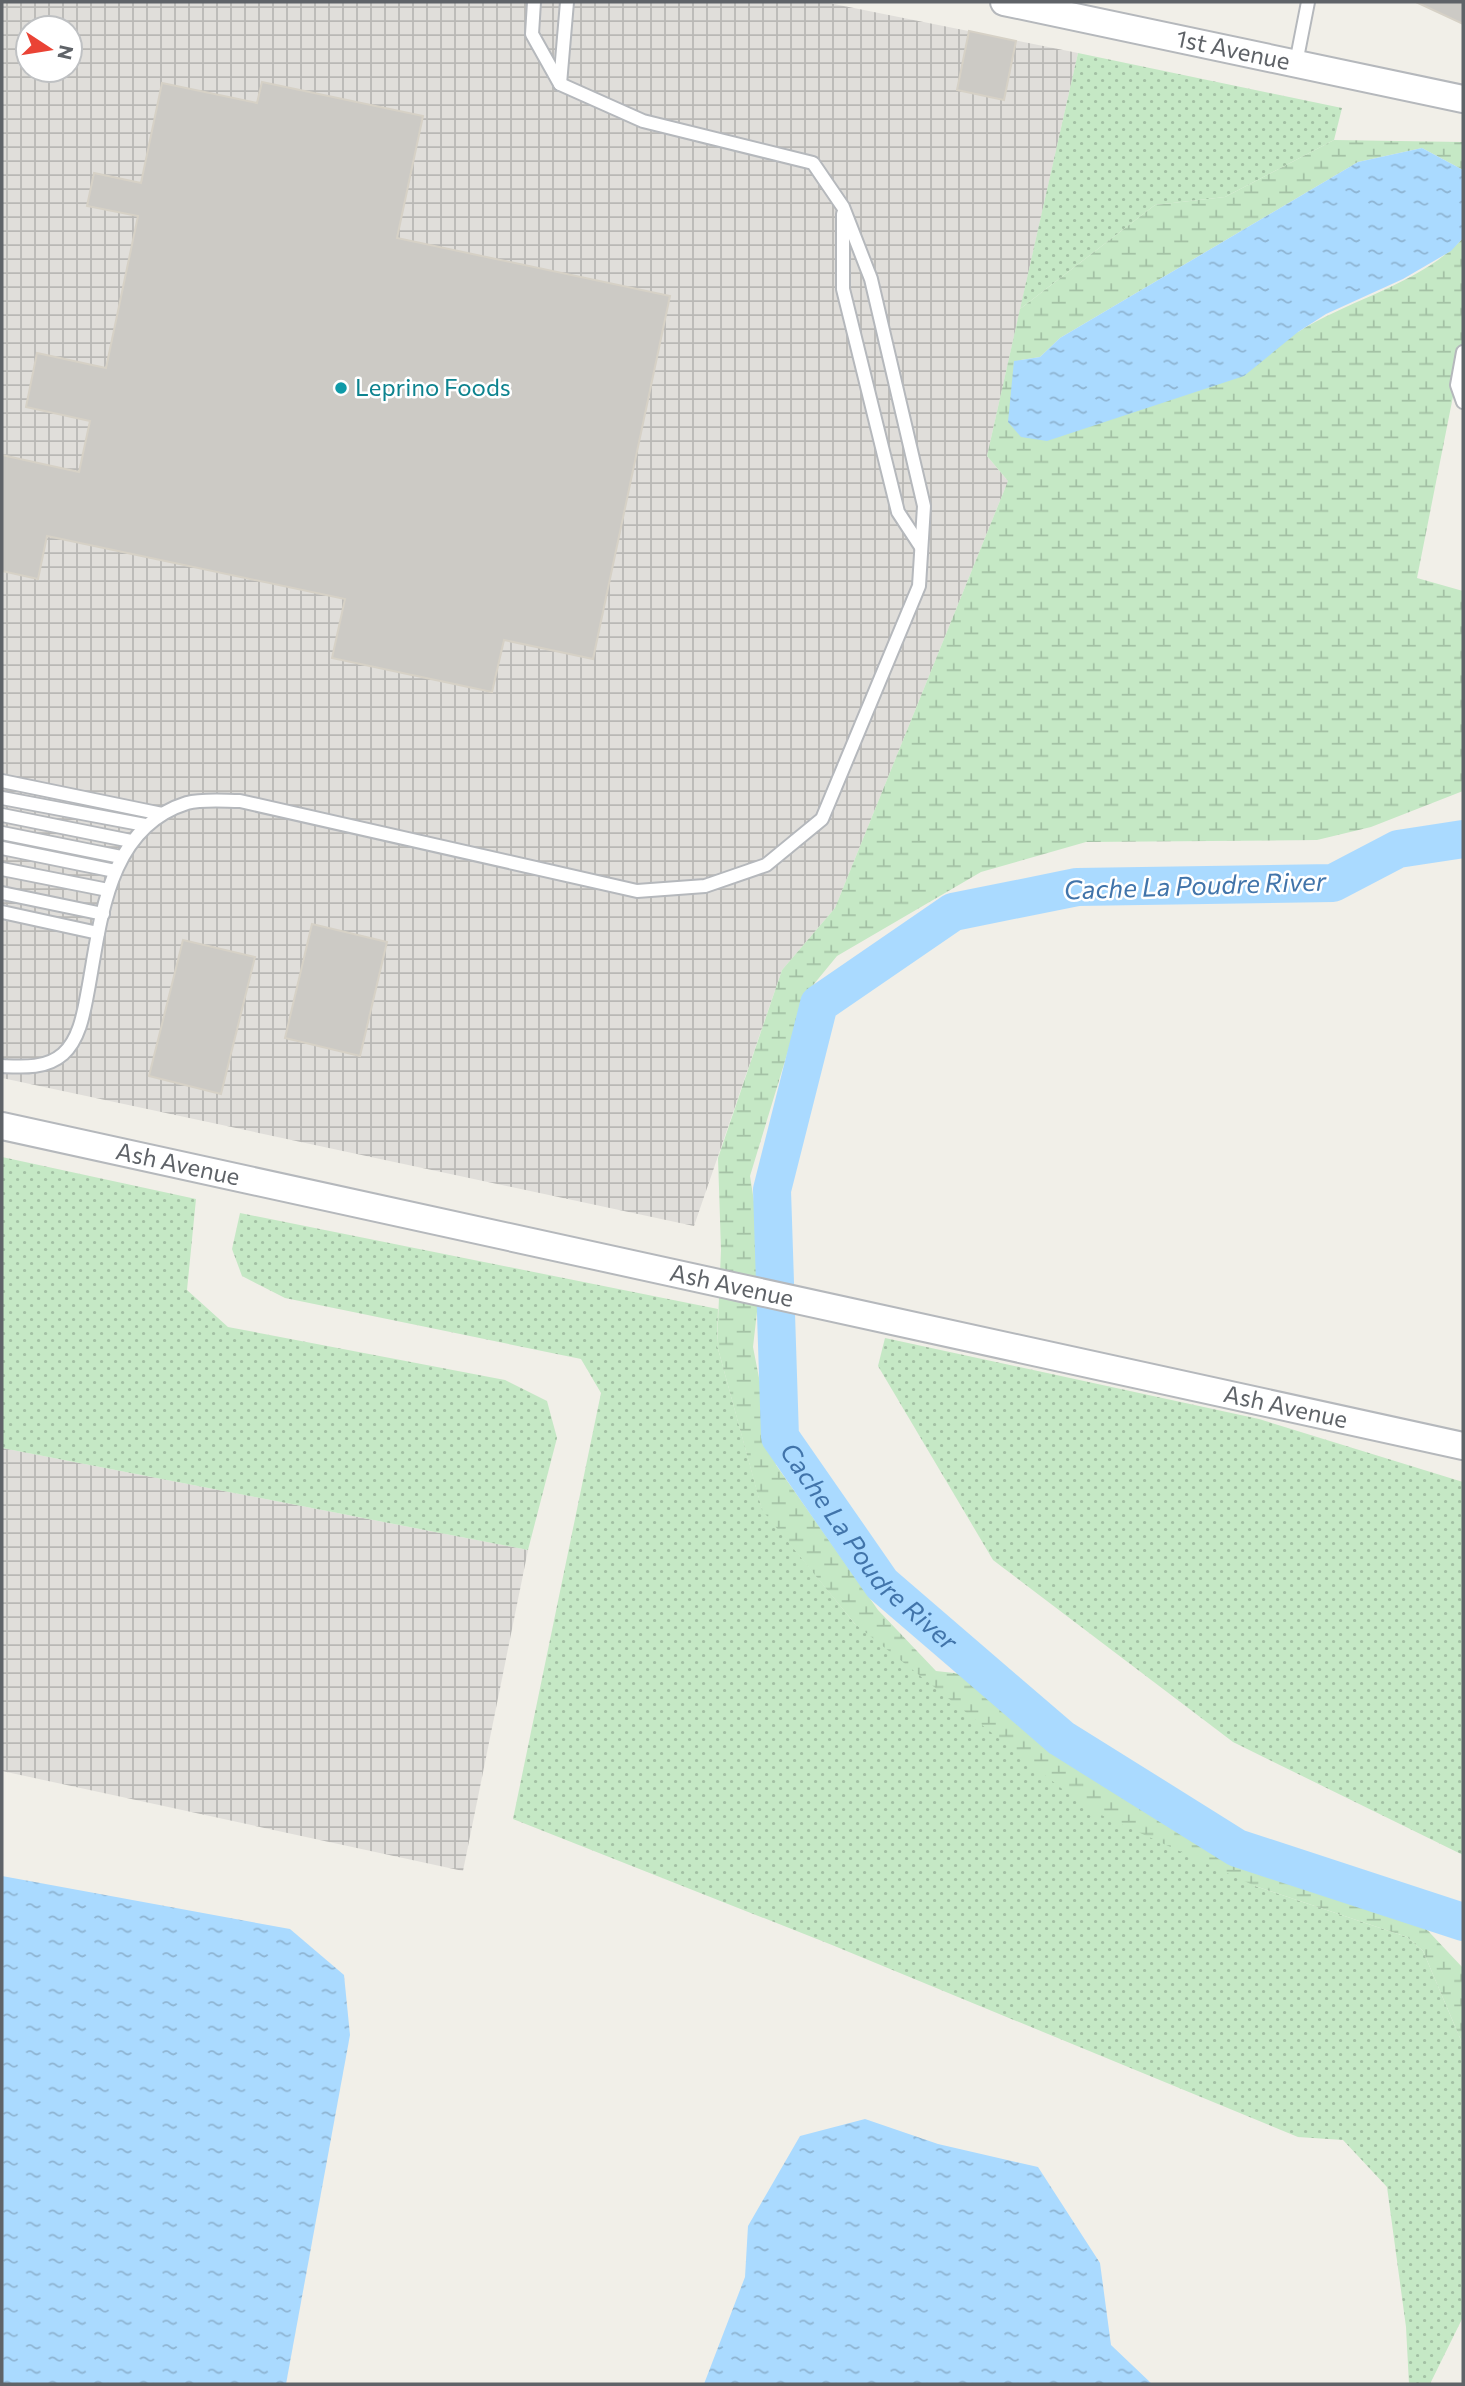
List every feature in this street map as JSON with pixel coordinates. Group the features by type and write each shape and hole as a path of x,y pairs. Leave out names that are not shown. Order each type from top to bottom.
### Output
{"street":[{"name":"1st Avenue","path":"1004,2 1053,7 1463,99"},
{"name":"Ash Avenue","path":"2,1126 1463,1446"}],"lane":[{"path":"2,1066 31,1068 63,1054 82,1024 108,890 121,857 145,825 189,802 240,801 637,891 705,886 766,865 822,819 919,586 924,506 871,279 843,207 813,163 643,121 560,84 532,34 534,2"},
{"path":"560,84 567,2"},
{"path":"1296,63 1308,2"},
{"path":"843,207 844,289 898,512 921,547"},
{"path":"1463,352 1457,385 1463,402"},
{"path":"2,781 162,814"},
{"path":"2,798 145,825"},
{"path":"2,815 131,841"},
{"path":"2,833 121,857"},
{"path":"2,848 115,871"},
{"path":"2,869 108,890"},
{"path":"2,893 103,914"},
{"path":"2,912 98,933"}],"shaded area":[{"path":"2,2 824,2 1078,53 987,456 1008,481 835,908 782,970 694,1226 2,1078"},
{"path":"2,1448 528,1550 463,1871 2,1771"}],"green space":[{"path":"1078,53 1342,108 1334,140 1225,197 1155,205 1020,309"},
{"path":"1334,140 1463,142 1463,170 1422,148 1358,162 1060,338 1040,357 1014,361 1298,332 1406,279 1446,254 1463,238 1463,346 1417,578 1463,591 1463,791 1371,827 1317,840 1086,842 981,872 837,956 805,995 750,1176 763,1259 753,1347 776,1465 878,1610 936,1671 963,1674 1066,1753 1241,1858 1415,1917 1463,1968 1463,2045 1423,1951 1407,1937 1255,1886 1086,1808 855,1624 762,1510 717,1345 721,1250 718,1158 782,970 835,908 1008,481 987,456 1020,309 1155,205 1225,197"},
{"path":"2,1157 196,1199 187,1290 228,1327 505,1380 547,1401 557,1438 528,1550 2,1448"},
{"path":"240,1213 718,1309 717,1345 762,1509 855,1624 1255,1886 1407,1937 1423,1951 1463,2045 1463,2317 1430,2384 1409,2384 1406,2327 1387,2187 1343,2140 1298,2137 832,1945 513,1819 601,1393 581,1359 285,1298 242,1276 232,1249"},
{"path":"885,1338 1259,1419 1463,1482 1463,1855 1233,1742 993,1560 878,1366"}],"water":[{"path":"1422,148 1463,170 1463,238 1451,251 1403,279 1326,314 1298,332 1244,376 1047,441 1021,437 1008,422 1014,361 1040,357 1060,338 1358,162"},
{"path":"2,1876 290,1929 344,1975 350,2035 286,2384 2,2384"},
{"path":"865,2119 938,2144 1038,2167 1100,2263 1111,2345 1152,2384 704,2384 745,2277 748,2226 800,2136"}],"building":[{"path":"1416,2 1463,2 1463,24"},
{"path":"969,31 1016,41 1004,100 957,90"},
{"name":"Leprino Foods","path":"262,82 423,116 397,238 670,296 593,659 504,640 492,692 332,658 345,599 47,536 38,579 2,571 2,455 79,472 90,421 26,407 37,353 106,368 138,216 87,206 94,173 141,183 162,83 257,103"},
{"path":"312,924 387,942 360,1056 285,1038"},
{"path":"183,940 255,957 221,1094 149,1076"}],"waterway":[{"name":"Cache La Poudre River","path":"1463,839 1398,849 1333,883 1077,887 953,912 819,1004 772,1190 780,1437 882,1584 1061,1738 1237,1848 1463,1922"}],"place":[{"name":"Leprino Foods","path":"341,388"}]}
